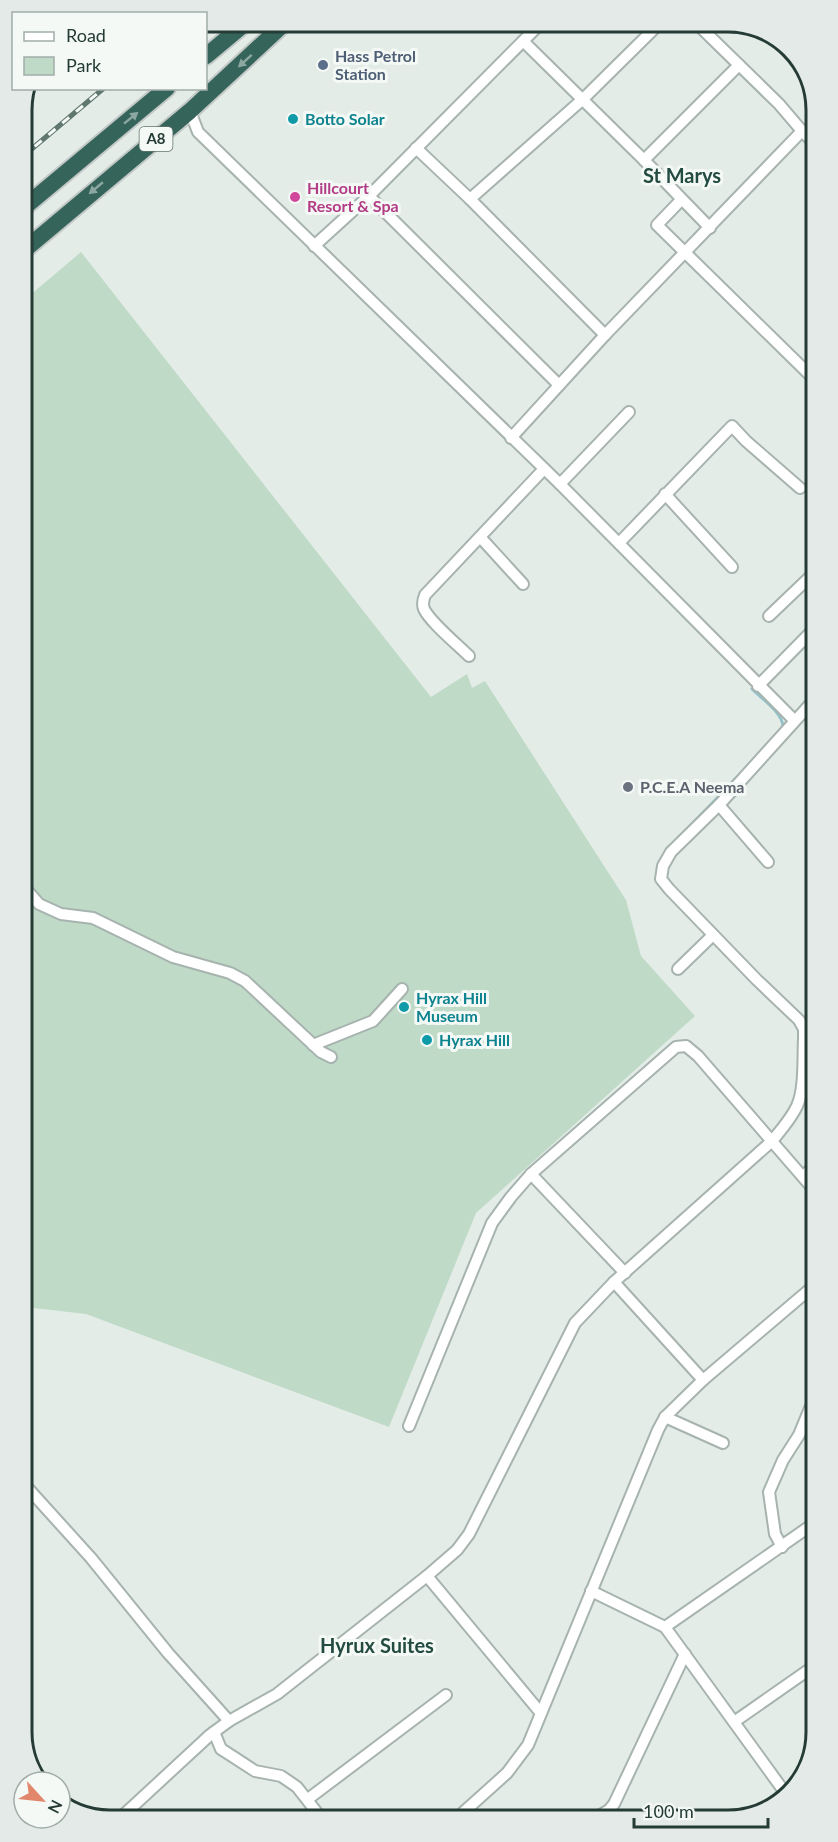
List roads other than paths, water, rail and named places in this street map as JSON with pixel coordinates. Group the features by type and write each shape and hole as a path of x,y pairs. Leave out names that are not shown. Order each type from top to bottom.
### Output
{"highway":[{"path":"207,55 236,31"},
{"name":"A8","path":"32,244 190,111 276,31"},
{"name":"A8","path":"32,201 165,90"}],"street":[{"path":"314,246 369,196 533,32"},
{"path":"470,200 583,99 651,32"},
{"path":"705,32 779,104 806,136"},
{"path":"524,42 710,228"},
{"path":"644,160 739,65"},
{"path":"190,111 198,132 560,484 794,720"},
{"path":"511,438 605,335 801,131"},
{"path":"416,148 605,335"},
{"path":"369,196 559,385"},
{"path":"681,200 657,225 806,371"},
{"path":"560,484 629,412"},
{"path":"619,543 732,426 800,488"},
{"path":"469,656 429,616 423,601 431,587 481,538 544,469"},
{"path":"665,494 732,567"},
{"path":"481,538 523,584"},
{"path":"769,616 806,581"},
{"path":"758,686 806,637"},
{"path":"129,1810 214,1732 277,1694 457,1550 469,1534 575,1323 614,1282 772,1141 798,1104 804,1029 799,1020 713,935 661,879 663,866 671,852 719,805 806,708"},
{"path":"719,805 768,862"},
{"path":"32,895 39,904 61,914 93,918 173,957 230,973 245,981 313,1045 331,1057"},
{"path":"678,969 713,935"},
{"path":"313,1045 373,1021 402,989"},
{"path":"409,1426 492,1223 531,1173 676,1047 686,1046 806,1180"},
{"path":"531,1173 625,1273"},
{"path":"614,1282 703,1380"},
{"path":"473,1810 517,1762 528,1745 665,1417 703,1380 806,1292"},
{"path":"665,1417 723,1443"},
{"path":"782,1547 775,1534 769,1492 783,1460 799,1435 806,1418"},
{"path":"31,1492 91,1558 168,1653 229,1721"},
{"path":"665,1627 806,1529"},
{"path":"427,1576 540,1712"},
{"path":"591,1591 665,1627 782,1789"},
{"path":"609,1810 614,1804 685,1654"},
{"path":"734,1722 806,1672"},
{"path":"308,1799 446,1695"},
{"path":"214,1732 221,1749 255,1771 281,1776 297,1787 316,1810"}],"waterway":[{"path":"752,689 776,711 783,727"},
{"path":"725,790 736,778"},
{"path":"685,831 721,794"}],"railway":[{"path":"32,149 102,90"}],"place":[{"name":"Hass Petrol Station","path":"323,65"},
{"name":"Botto Solar","path":"293,119"},
{"name":"Hillcourt Resort & Spa","path":"295,197"},
{"name":"P.C.E.A Neema","path":"628,787"},
{"name":"Hyrax Hill Museum","path":"404,1007"},
{"name":"Hyrax Hill","path":"427,1040"}],"district":[{"name":"St Marys","path":"682,176"},
{"name":"Hyrux Suites","path":"377,1646"}]}
